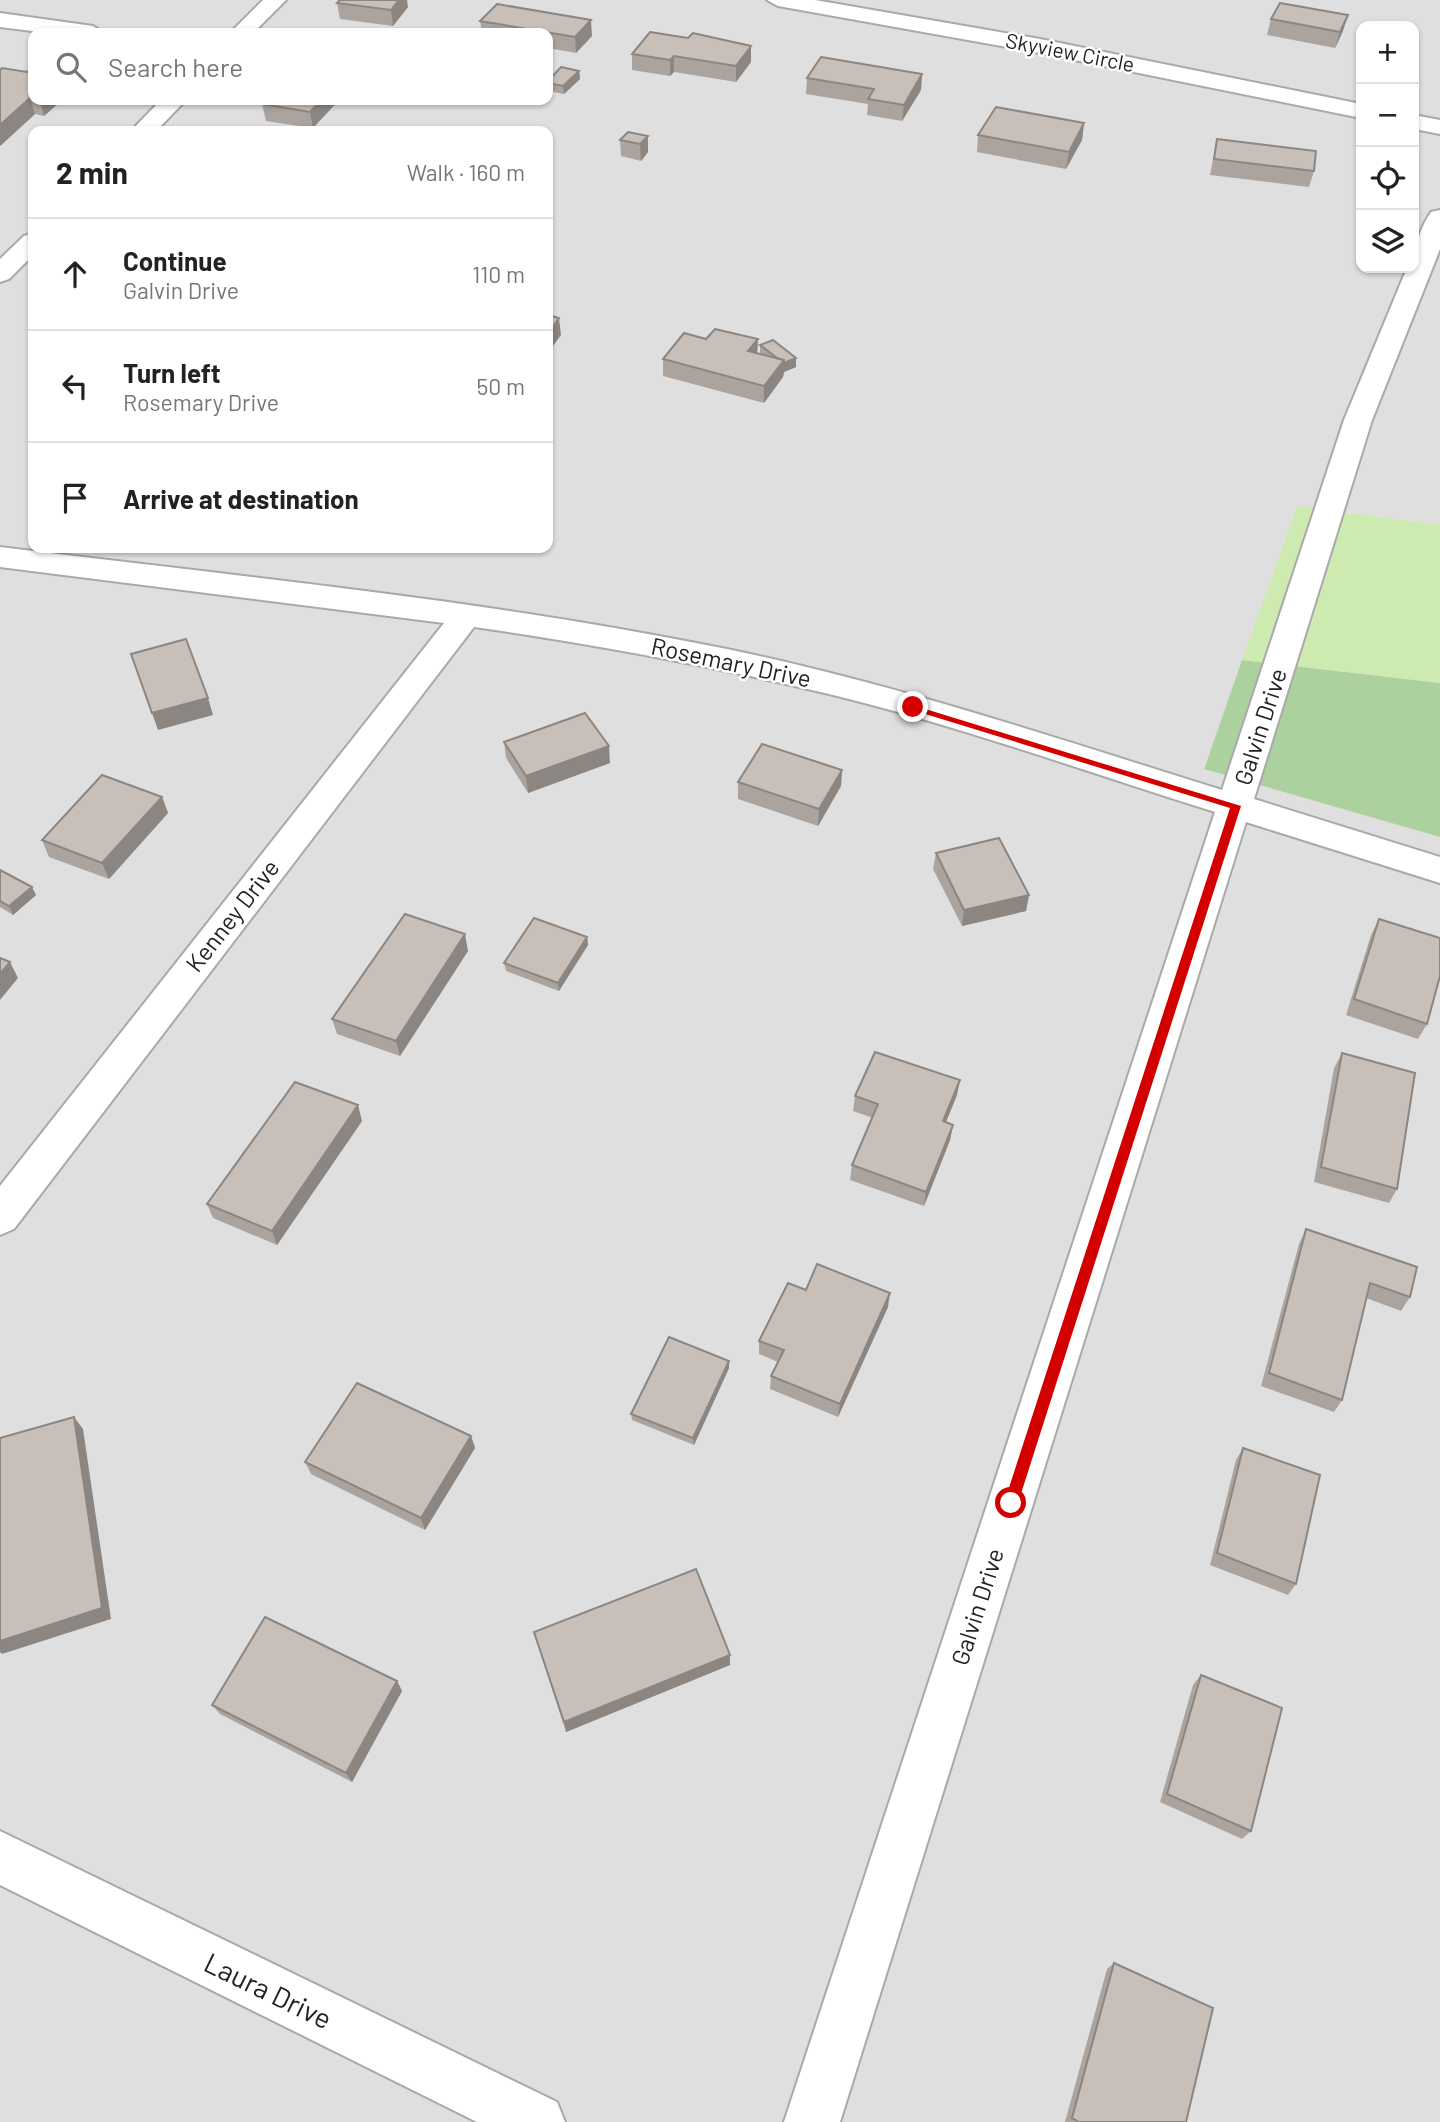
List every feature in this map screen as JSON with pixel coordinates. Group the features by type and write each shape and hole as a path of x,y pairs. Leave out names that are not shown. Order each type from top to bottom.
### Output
{"street":[{"path":"246,28 275,0"},
{"name":"Skyview Circle","path":"778,0 1040,46 1356,110"},
{"path":"0,20 57,28"},
{"path":"148,126 169,105"},
{"path":"1419,123 1440,127"},
{"name":"Galvin Drive","path":"812,2122 1358,420 1440,217"},
{"path":"0,274 28,246"},
{"name":"Rosemary Drive","path":"0,557 594,634 830,684 975,724 1440,870"},
{"name":"Kenney Drive","path":"0,1217 466,616"},
{"name":"Laura Drive","path":"0,1857 128,1923 537,2122"}],"shaded area":[{"path":"0,0 1440,0 1440,525 1297,506 1204,768 1440,837 1440,2122 0,2122"}],"green space":[{"path":"1297,506 1440,525 1440,683 1242,660"},
{"path":"1242,660 1440,683 1440,837 1204,769"}],"building":[{"path":"340,0 399,0 391,10 337,3"},
{"path":"1280,3 1348,15 1340,32 1271,19"},
{"path":"497,4 591,20 575,37 553,33 553,28 522,28 480,21"},
{"path":"650,32 688,38 693,33 751,46 736,66 674,56 670,60 632,54"},
{"path":"821,57 922,74 904,105 868,99 874,89 807,78"},
{"path":"561,67 579,71 563,86 553,84 553,76"},
{"path":"2,68 27,72 28,100 0,125 0,70"},
{"path":"268,105 316,105 310,112"},
{"path":"996,107 1084,123 1069,152 978,135"},
{"path":"628,132 648,136 640,144 620,140"},
{"path":"1217,139 1316,151 1314,171 1214,159"},
{"path":"553,316 559,318 553,327"},
{"path":"715,329 758,339 748,351 784,360 764,386 663,359 684,333 706,339"},
{"path":"773,340 796,358 784,363 784,360 760,345"},
{"path":"186,639 208,698 152,713 131,654"},
{"path":"585,713 609,746 526,776 504,742"},
{"path":"762,744 842,770 819,809 738,782"},
{"path":"102,775 162,797 102,863 42,840"},
{"path":"999,838 1029,895 964,910 936,853"},
{"path":"0,870 32,887 9,906 0,901"},
{"path":"405,914 465,934 396,1041 332,1019"},
{"path":"534,918 587,937 558,983 504,963"},
{"path":"1379,919 1440,938 1440,976 1427,1024 1354,999"},
{"path":"0,958 10,962 0,974"},
{"path":"875,1052 960,1080 943,1121 953,1125 926,1192 852,1165 878,1104 855,1096"},
{"path":"1342,1053 1415,1073 1397,1189 1321,1167"},
{"path":"295,1082 358,1105 272,1231 207,1204"},
{"path":"1306,1229 1417,1267 1410,1297 1370,1283 1342,1400 1269,1373"},
{"path":"817,1264 890,1293 840,1404 771,1376 784,1350 759,1341 788,1283 806,1290"},
{"path":"669,1337 729,1361 693,1438 631,1414"},
{"path":"357,1383 471,1436 421,1518 305,1462"},
{"path":"74,1417 102,1608 0,1641 0,1438"},
{"path":"1243,1448 1320,1475 1296,1584 1217,1553"},
{"path":"696,1569 730,1655 564,1722 534,1632"},
{"path":"265,1617 397,1681 346,1773 212,1705"},
{"path":"1201,1675 1282,1708 1251,1831 1167,1794"},
{"path":"1114,1963 1213,2008 1186,2122 1079,2122 1072,2118"}],"route":[{"path":"913,707 1236,806 1011,1503"}]}
